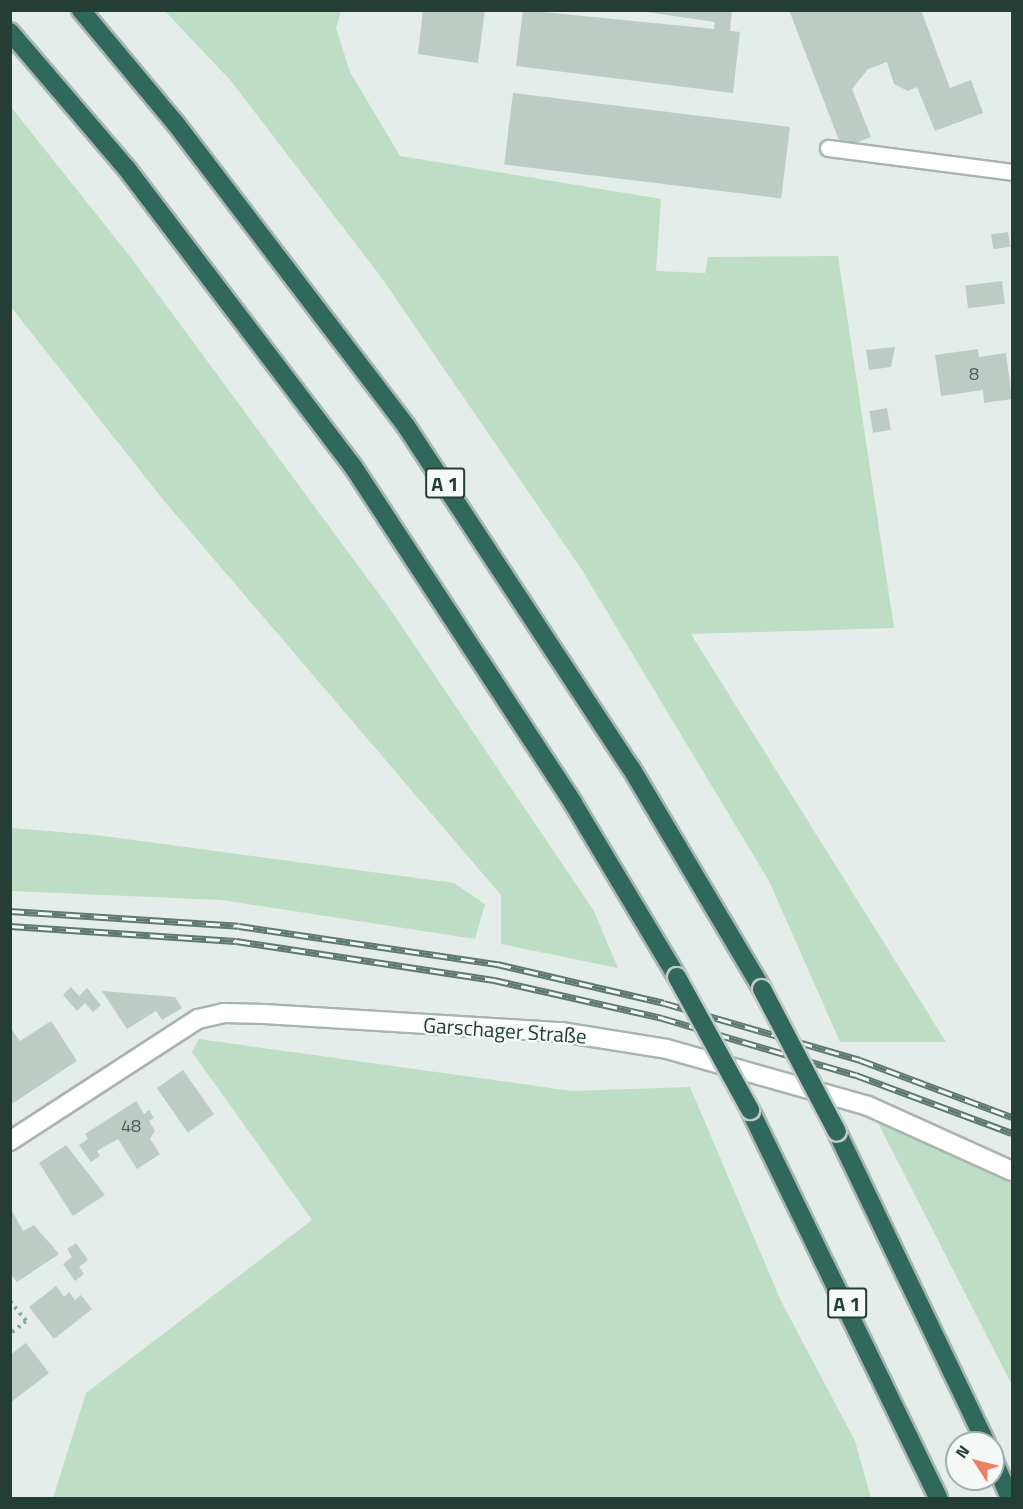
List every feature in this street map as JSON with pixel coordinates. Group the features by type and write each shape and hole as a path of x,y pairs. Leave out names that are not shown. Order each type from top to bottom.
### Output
{"highway":[{"name":"A 1","path":"81,10 176,124 406,426 631,768 762,989 837,1132 980,1431"},
{"name":"A 1","path":"10,32 127,169 352,465 573,803 677,977 750,1110 938,1498"}],"street":[{"name":"Garschager Straße","path":"10,1141 198,1019 244,1014 561,1032 656,1046 868,1106 1012,1171"}],"lane":[{"path":"828,148 1012,172"}],"path":[{"path":"10,1301 26,1321 10,1334"}],"green space":[{"path":"165,11 341,11 336,28 350,72 400,156 661,199 656,271 705,273 708,257 838,256 894,628 691,634 946,1042 840,1042 769,881 582,570 381,277 231,81"},
{"path":"11,107 132,259 390,609 594,911 618,968 501,944 501,895 165,502 11,307"},
{"path":"11,828 96,835 454,883 485,904 475,939 221,900 11,891"},
{"path":"199,1039 572,1091 690,1087 781,1301 855,1441 871,1498 53,1498 86,1393 312,1220 192,1052"},
{"path":"887,1119 1012,1178 1012,1385 877,1121"}],"building":[{"path":"423,10 485,10 478,63 418,54"},
{"path":"523,10 714,29 715,22 633,10 732,10 730,31 740,32 733,93 516,66"},
{"path":"789,10 921,10 950,88 971,80 983,113 935,131 917,87 908,91 894,84 887,62 868,69 852,89 871,137 850,145 840,143"},
{"path":"513,93 790,127 781,198 504,164"},
{"path":"1008,232 1010,247 993,249 991,234"},
{"path":"1002,281 1005,304 968,308 965,286"},
{"path":"895,347 891,367 869,370 866,350"},
{"path":"978,349 979,357 1006,353 1012,399 984,403 983,390 941,396 935,355"},
{"path":"887,408 891,430 873,433 869,411"},
{"path":"71,987 79,996 87,988 101,1005 93,1012 85,1003 77,1011 63,995"},
{"path":"102,991 175,997 182,1008 162,1020 156,1011 127,1029"},
{"path":"51,1021 77,1061 10,1105 10,1027 20,1041"},
{"path":"183,1070 214,1114 188,1133 157,1088"},
{"path":"136,1101 144,1114 149,1110 154,1118 149,1121 155,1131 150,1139 160,1154 137,1169 118,1139 97,1151 100,1156 91,1162 79,1145 88,1139 85,1134"},
{"path":"66,1145 105,1195 73,1216 39,1163"},
{"path":"10,1207 23,1231 34,1225 59,1254 17,1282 10,1273"},
{"path":"76,1243 88,1260 79,1267 84,1274 75,1281 63,1264 72,1257 67,1249"},
{"path":"56,1286 64,1297 69,1292 75,1300 81,1295 92,1309 54,1339 29,1307"},
{"path":"26,1343 49,1373 10,1403 10,1355"}],"railway":[{"path":"10,911 239,926 497,964 664,1003 860,1060 1012,1117"},
{"path":"10,926 236,941 494,980 662,1018 856,1075 1012,1133"}]}
